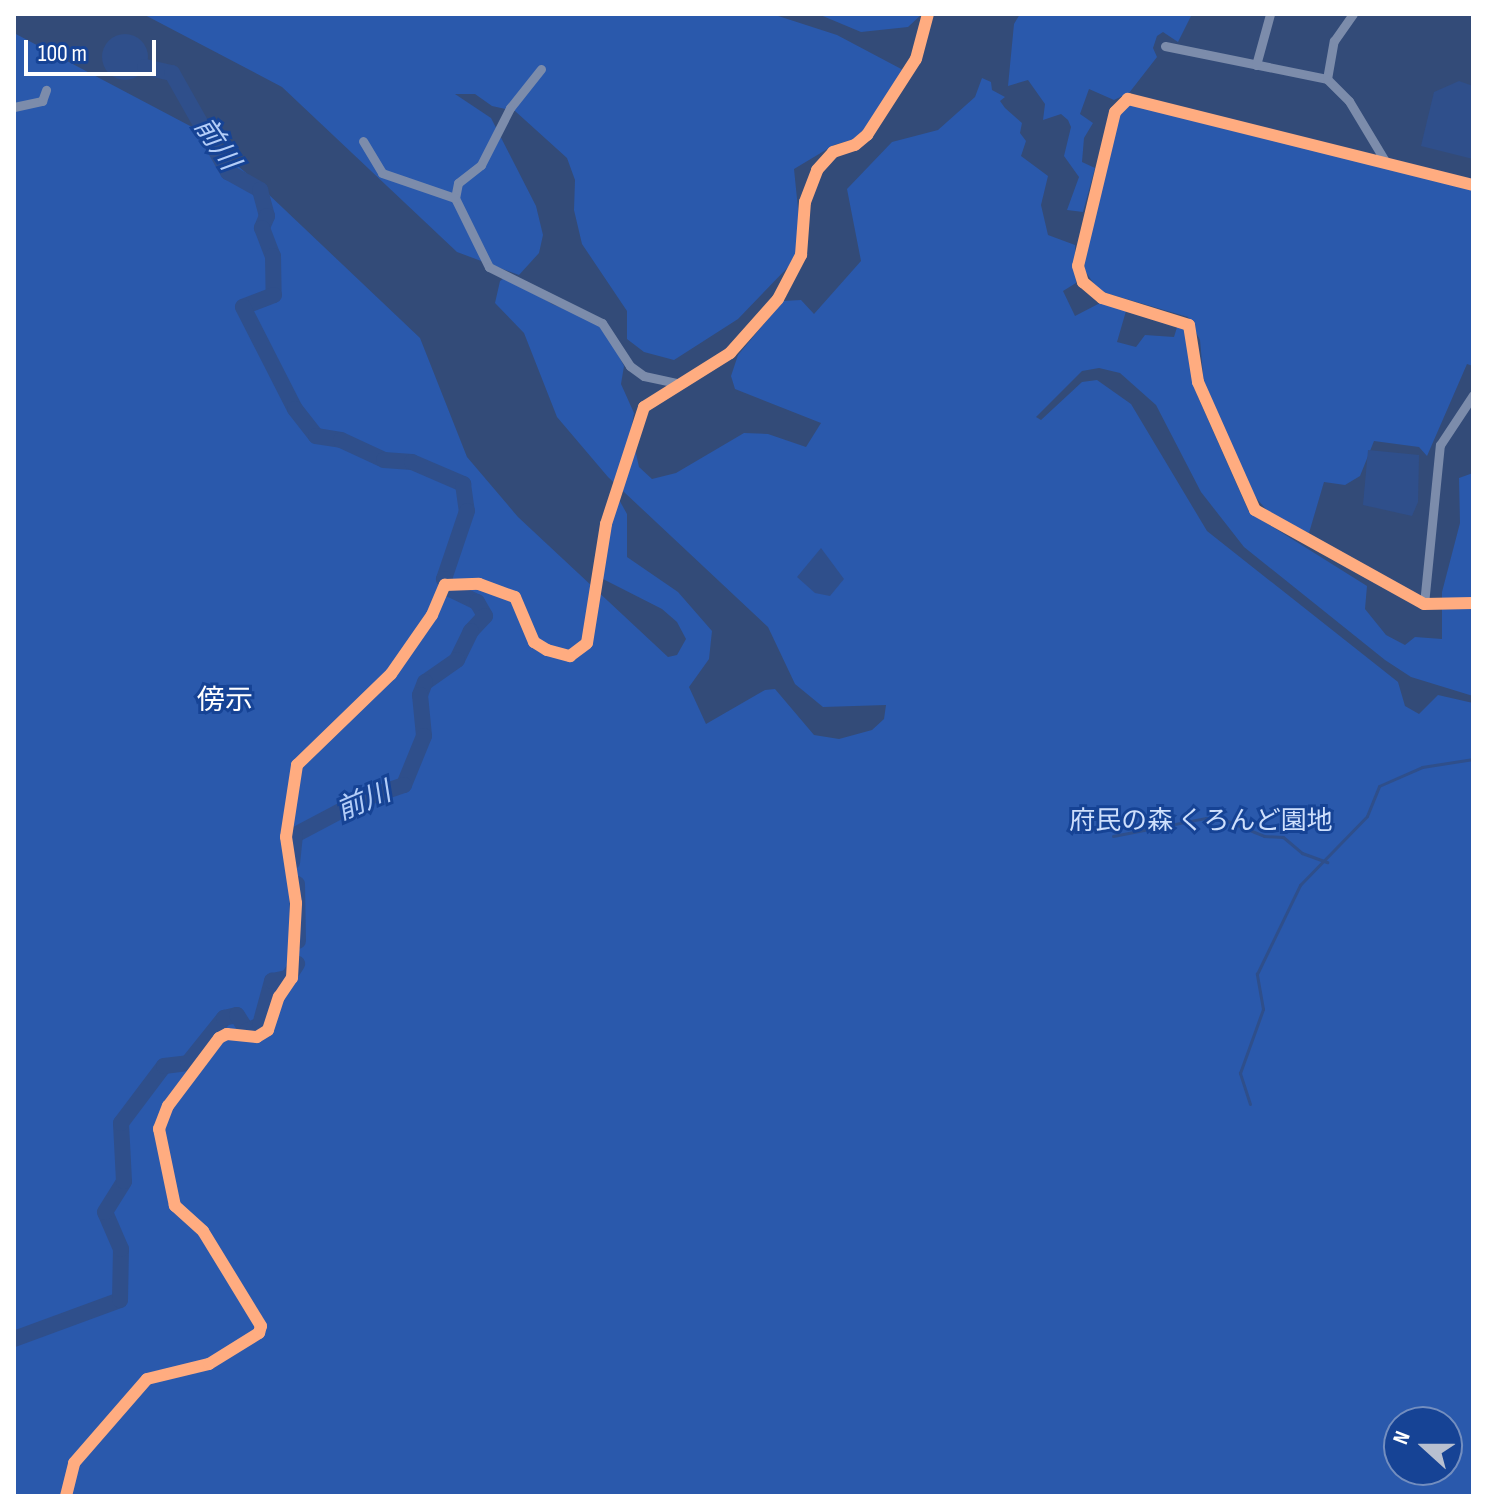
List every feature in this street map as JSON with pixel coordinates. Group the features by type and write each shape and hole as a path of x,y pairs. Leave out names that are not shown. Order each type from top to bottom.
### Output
{"street":[{"path":"66,1496 74,1463 147,1379 209,1364 259,1333 258,1314 203,1231 175,1206 159,1129 168,1106 219,1038 227,1034 257,1037 268,1030 279,997 293,974 296,903 286,837 297,765 391,674 432,615 448,584 509,593 519,601 534,642 560,655 579,652 592,631 606,524 632,457 639,419 654,397 730,353 778,299 801,255 805,202 817,170 833,152 855,145 867,135 916,59 928,14"},
{"path":"1256,65 1270,14"},
{"path":"1327,79 1334,41 1353,14"},
{"path":"1165,46 1327,79 1349,101 1385,161"},
{"path":"541,69 529,91 510,108 481,165 458,183 455,198 489,267 602,323 630,366 644,376 677,383"},
{"path":"14,107 42,101 46,90"},
{"path":"1473,185 1128,99 1115,112 1078,266 1083,282 1102,298 1189,325 1198,382 1255,510 1424,604 1473,603"},
{"path":"363,141 382,173 455,198"},
{"path":"1424,604 1440,445 1473,395"}],"green space":[{"path":"143,14 772,14 837,35 905,71 861,137 834,145 794,169 801,238 792,263 738,319 674,360 644,352 627,339 627,311 582,244 574,210 575,180 567,158 515,111 492,106 475,94 455,94 491,118 536,206 543,235 539,253 519,275 457,252 282,87"},
{"path":"818,14 922,14 908,27 861,32"},
{"path":"1020,14 1192,14 1178,42 1163,32 1157,36 1153,48 1157,57 1129,93 1114,100 1089,89 1080,114 1093,123 1084,138 1082,162 1095,168 1083,212 1067,210 1079,177 1064,156 1071,127 1068,120 1061,114 1043,120 1045,104 1028,80 1008,86 1014,24"},
{"name":"府民の森 くろんど園地","path":"14,33 192,127 245,172 420,338 467,457 518,517 668,657 677,655 686,639 677,622 662,609 601,578 617,496 627,514 627,557 678,592 712,631 709,659 689,687 706,724 765,690 775,689 814,735 839,739 872,730 884,719 886,705 823,707 795,684 768,627 608,477 557,417 524,333 495,303 500,281 507,276 552,304 596,322 607,333 624,366 621,384 634,413 631,431 639,467 652,479 676,473 744,433 768,434 806,447 821,423 735,389 731,376 738,355 783,301 801,300 814,314 861,261 847,189 892,142 938,130 975,97 982,78 991,82 992,90 1005,97 1000,101 1022,123 1020,133 1026,141 1021,156 1048,176 1041,205 1048,235 1075,245 1076,283 1063,291 1075,316 1100,303 1126,311 1117,342 1136,347 1145,335 1174,337 1178,324 1187,330 1198,397 1249,512 1367,586 1365,609 1386,635 1405,645 1415,637 1442,639 1442,592 1460,523 1459,478 1473,473 1473,696 1411,677 1385,660 1244,547 1201,492 1156,405 1120,373 1099,368 1082,371 1036,417 1041,420 1082,382 1097,380 1131,404 1207,531 1398,682 1405,706 1419,714 1438,695 1473,703 1473,1496 14,1496"},
{"path":"1131,104 1473,190 1473,366 1467,364 1427,456 1419,447 1374,441 1360,476 1345,485 1324,482 1309,533 1271,515 1250,491 1204,386 1200,340 1188,317 1099,291 1085,271 1083,257 1120,114"}],"shaded area":[{"path":"125,34 141,41 148,57 141,73 125,80 109,73 102,57 109,41"},
{"path":"1459,81 1473,86 1473,159 1421,146 1434,92"},
{"path":"1368,450 1419,455 1418,502 1412,516 1363,505"},
{"path":"821,548 844,579 830,596 815,593 797,577"}],"waterway":[{"name":"前川","path":"145,67 172,73 228,172 260,190 267,216 262,228 273,256 274,295 243,307 295,409 316,436 341,440 384,460 412,462 463,484 467,511 444,579 450,589 477,602 485,616 471,631 457,660 425,682 420,695 424,736 404,785 363,799 295,835 292,862"},
{"path":"1250,1104 1240,1073 1263,1009 1257,974 1300,885 1367,816 1379,786 1422,767 1473,759"},
{"path":"1113,836 1206,818 1225,820 1264,836 1283,837 1302,853 1327,862"},
{"name":"前川","path":"297,884 298,941"},
{"name":"前川","path":"14,1339 120,1300 121,1249 105,1212 124,1181 121,1123 164,1066 188,1063 224,1018 237,1015 247,1031 260,1025 272,981 288,978 297,964"}],"cycle path":[{"path":"66,1496 74,1463 147,1379 209,1364 259,1333 261,1326 203,1231 175,1206 159,1129 168,1106 219,1038 227,1034 257,1037 268,1030 279,997 292,978 296,903 286,837 297,765 391,674 432,615 445,585 479,584 515,597 534,642 547,650 570,656 587,643 606,524 644,407 730,353 778,299 801,255 805,202 817,170 833,152 855,145 867,135 916,59 928,14"},
{"path":"1473,185 1128,99 1115,112 1078,266 1083,282 1102,298 1189,325 1198,382 1255,510 1424,604 1473,603"}],"district":[{"name":"傍示","path":"225,701"}]}
